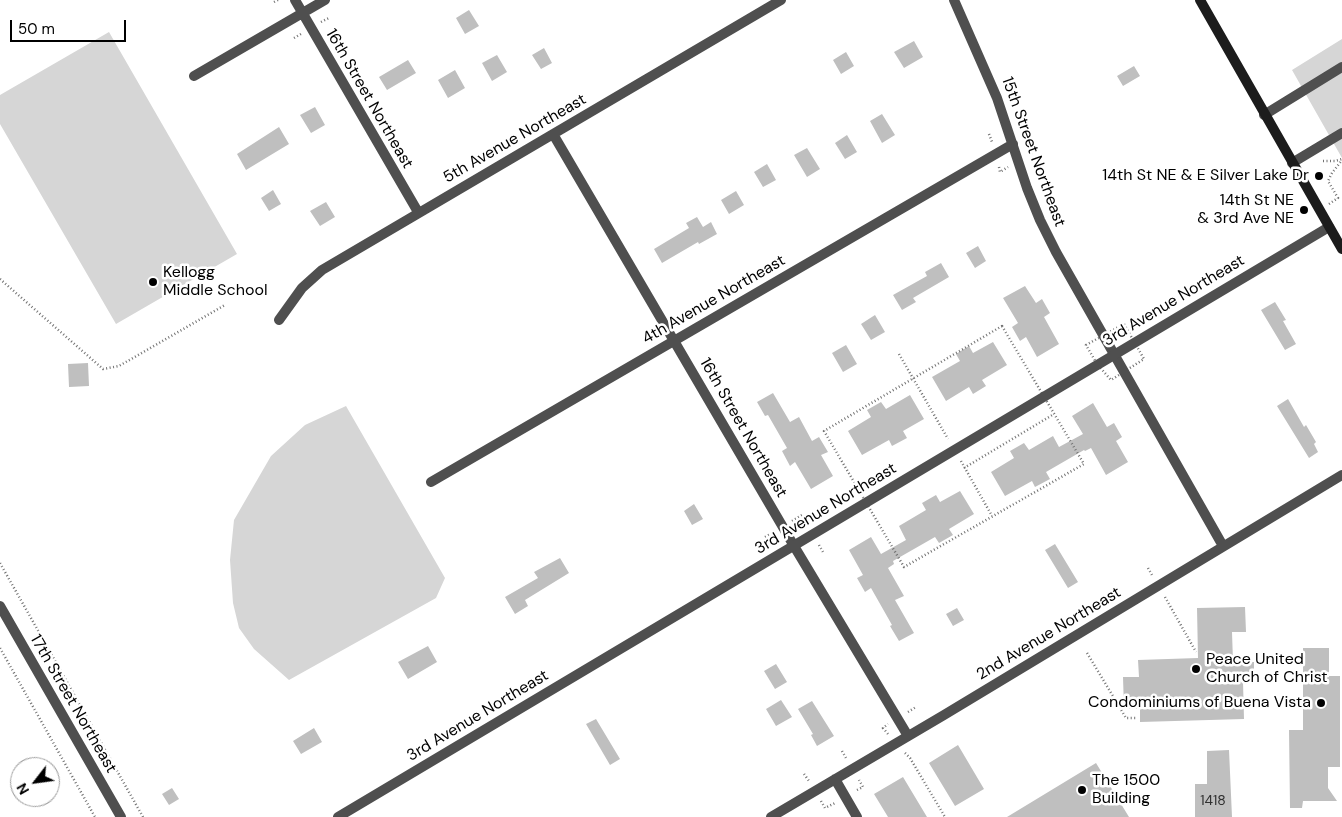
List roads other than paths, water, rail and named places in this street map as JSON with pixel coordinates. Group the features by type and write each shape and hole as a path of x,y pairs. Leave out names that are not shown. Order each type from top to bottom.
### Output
{"main road":[{"path":"1200,0 1342,249"}],"street":[{"name":"16th Street Northeast","path":"294,0 418,212"},
{"path":"194,76 325,0"},
{"name":"5th Avenue Northeast","path":"279,320 302,288 322,270 781,0"},
{"name":"15th Street Northeast","path":"954,0 998,98 1027,188 1040,220 1056,252 1224,546"},
{"path":"1264,115 1342,67"},
{"path":"1292,163 1342,133"},
{"name":"16th Street Northeast","path":"553,134 794,546 908,736"},
{"name":"4th Avenue Northeast","path":"431,482 1013,144"},
{"name":"3rd Avenue Northeast","path":"338,817 1329,227"},
{"name":"2nd Avenue Northeast","path":"771,817 1342,475"},
{"name":"17th Street Northeast","path":"0,606 121,817"},
{"path":"835,779 857,817"}],"place":[{"name":"14th St NE & E Silver Lake Dr","path":"1319,176"},
{"name":"14th St NE & 3rd Ave NE","path":"1304,210"},
{"name":"Kellogg Middle School","path":"153,282"},
{"name":"Peace United Church of Christ","path":"1196,669"},
{"name":"Condominiums of Buena Vista","path":"1321,703"},
{"name":"The 1500 Building","path":"1082,790"}]}
